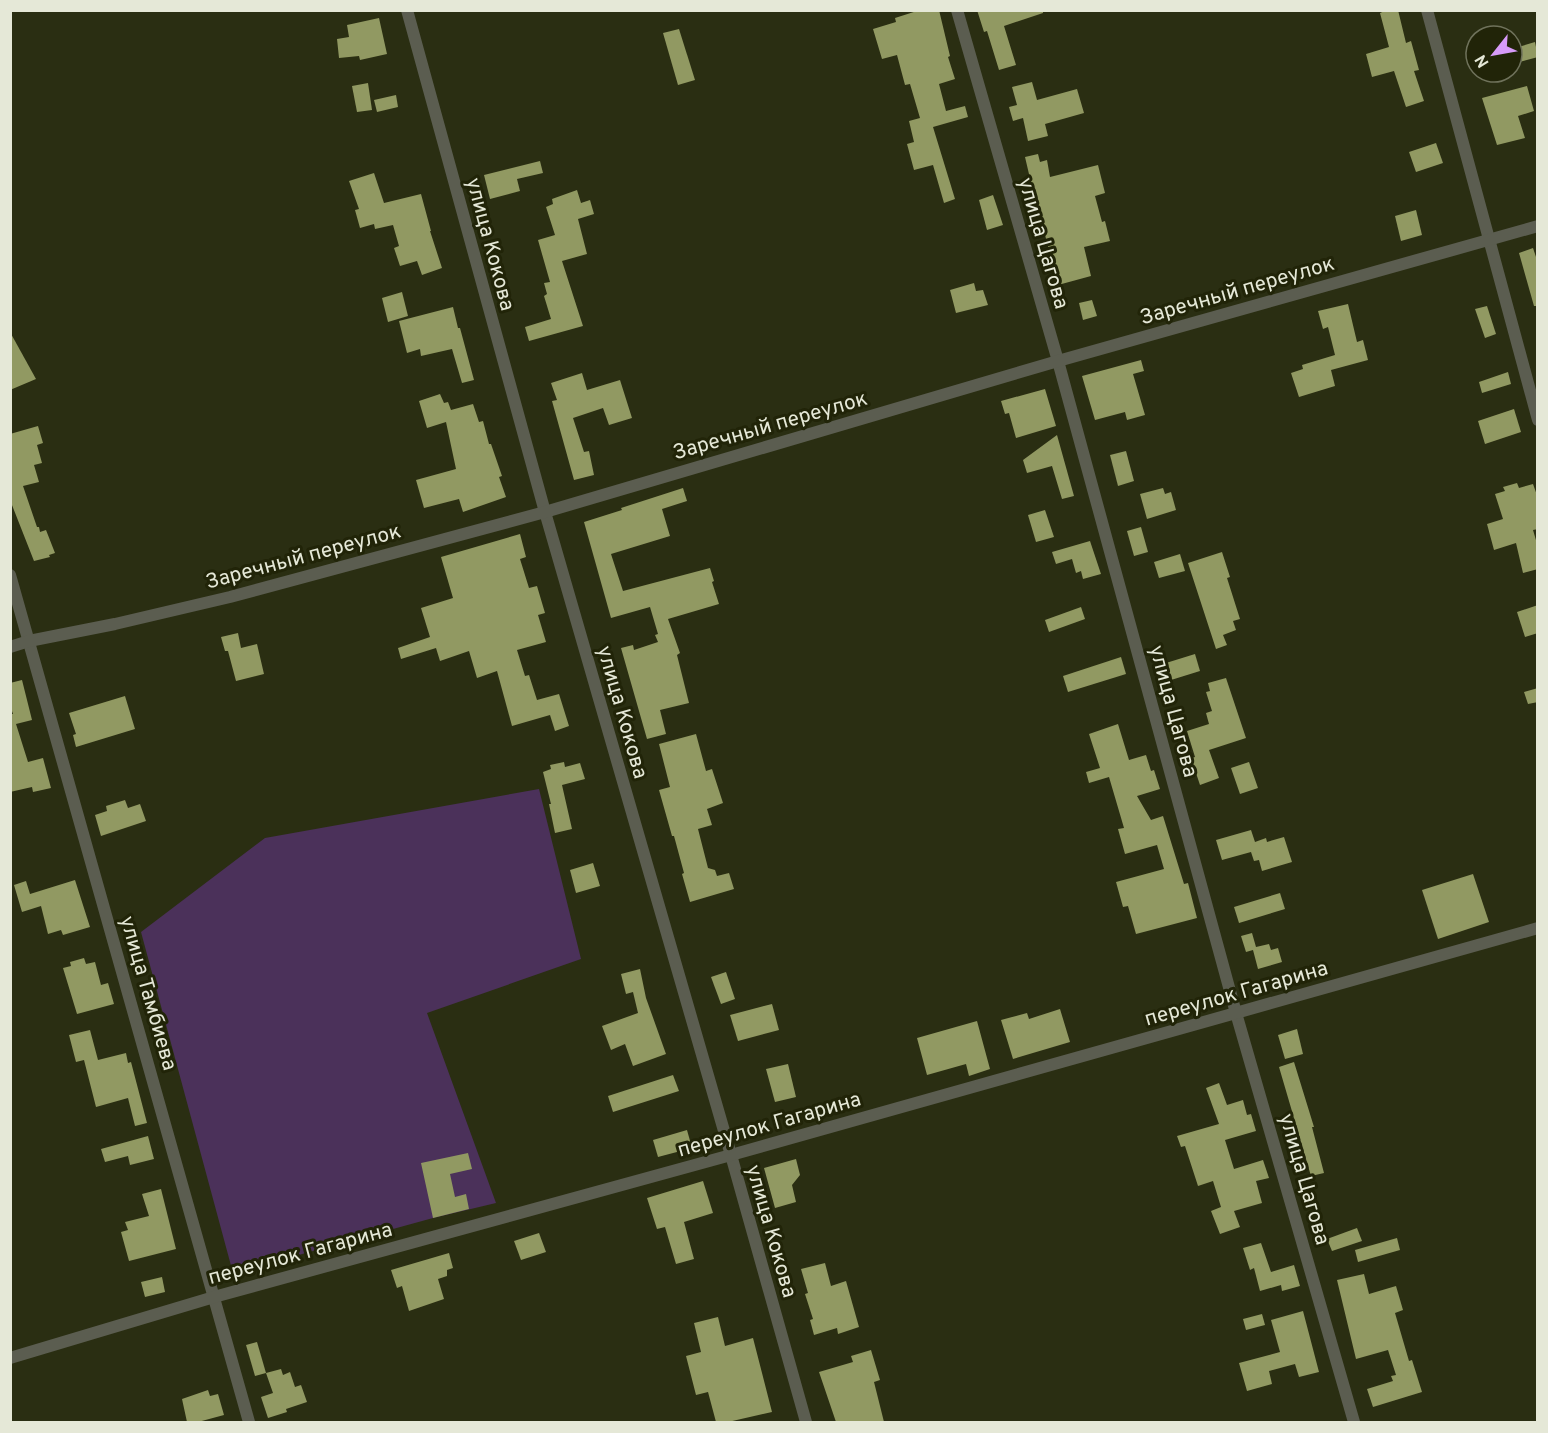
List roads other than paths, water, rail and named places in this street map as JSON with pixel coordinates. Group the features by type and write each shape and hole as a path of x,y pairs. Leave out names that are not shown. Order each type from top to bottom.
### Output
{"street":[{"name":"улица Кокова","path":"407,10 544,512 806,1422"},
{"name":"улица Цагова","path":"957,10 1058,361 1236,1013 1354,1422"},
{"path":"1427,10 1538,420"},
{"name":"Заречный переулок","path":"10,647 230,597 544,512 1058,361 1538,226"},
{"name":"улица Тамбиева","path":"10,575 249,1422"},
{"name":"переулок Гагарина","path":"10,1358 214,1297 731,1155 1538,928"}]}
